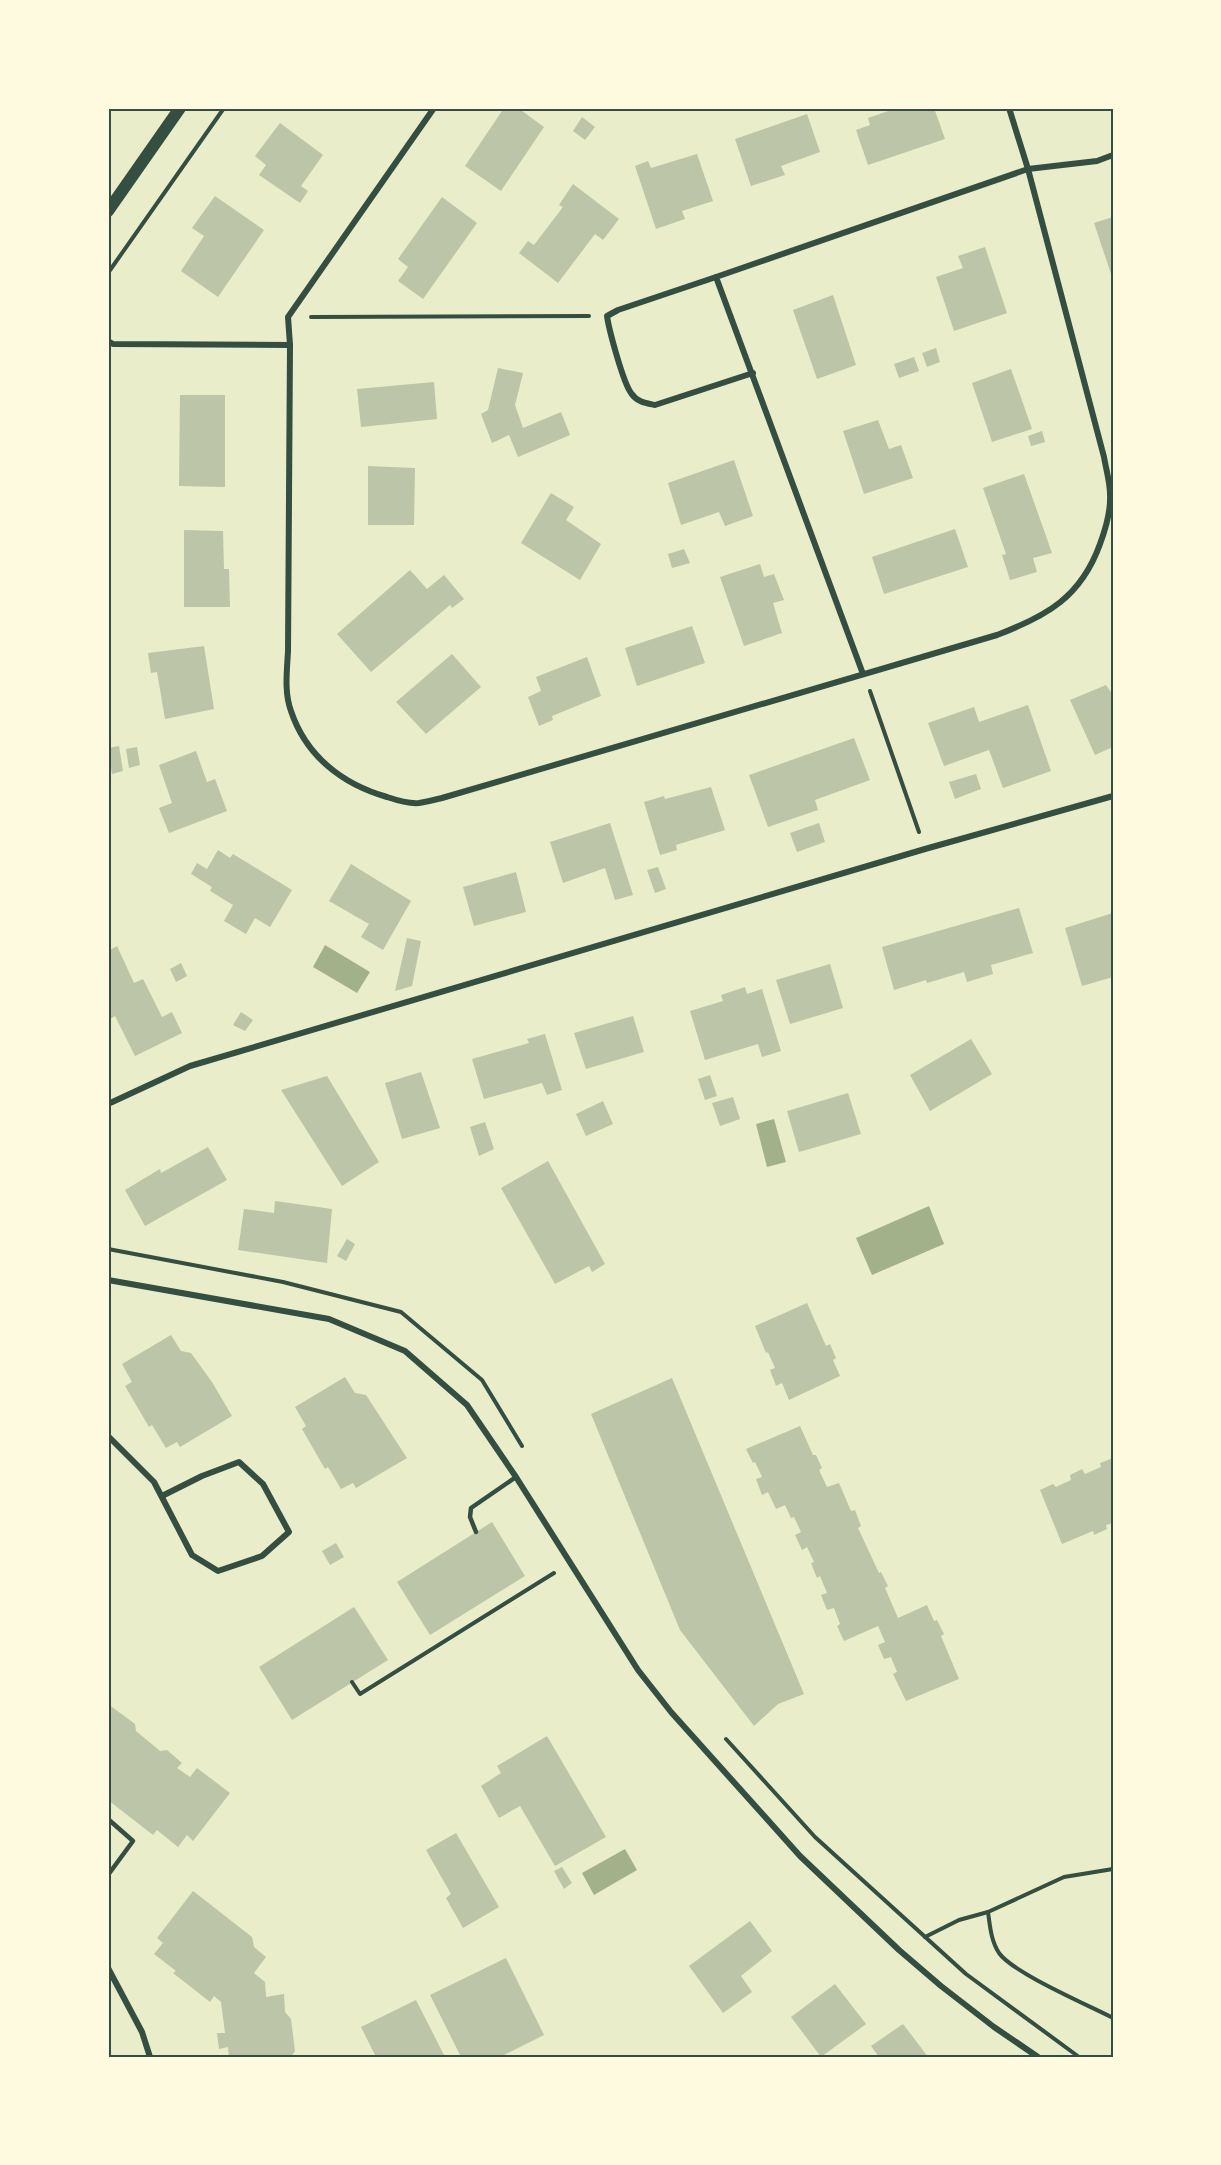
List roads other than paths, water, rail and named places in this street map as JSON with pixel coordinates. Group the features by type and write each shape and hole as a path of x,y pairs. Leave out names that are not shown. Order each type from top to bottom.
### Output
{"main road":[{"path":"108,211 180,108"}],"street":[{"path":"434,108 288,317 290,345 286,684 290,710 311,749 332,771 363,790 417,803 442,798 997,635 1034,621 1069,596 1093,564 1108,524 1110,494 1104,457 1028,169 1009,108"},
{"path":"753,374 655,405 640,402 630,392 607,316 618,310 1028,169 1097,161 1113,154"},
{"path":"716,277 864,674"},
{"path":"108,341 113,344 290,345"},
{"path":"108,1104 190,1066 925,849 1113,796"},
{"path":"108,1280 329,1319 405,1352 467,1406 516,1477 638,1670 671,1712 800,1856 907,1957 994,2027 1038,2057"},
{"path":"108,1436 154,1482 192,1555 218,1571 262,1556 289,1532 263,1484 239,1462 202,1476 162,1496"},
{"path":"108,1968 142,2032 150,2057"}],"lane":[{"path":"476,1532 470,1517 471,1508 516,1477"},
{"path":"108,1819 133,1841 108,1875"}]}
